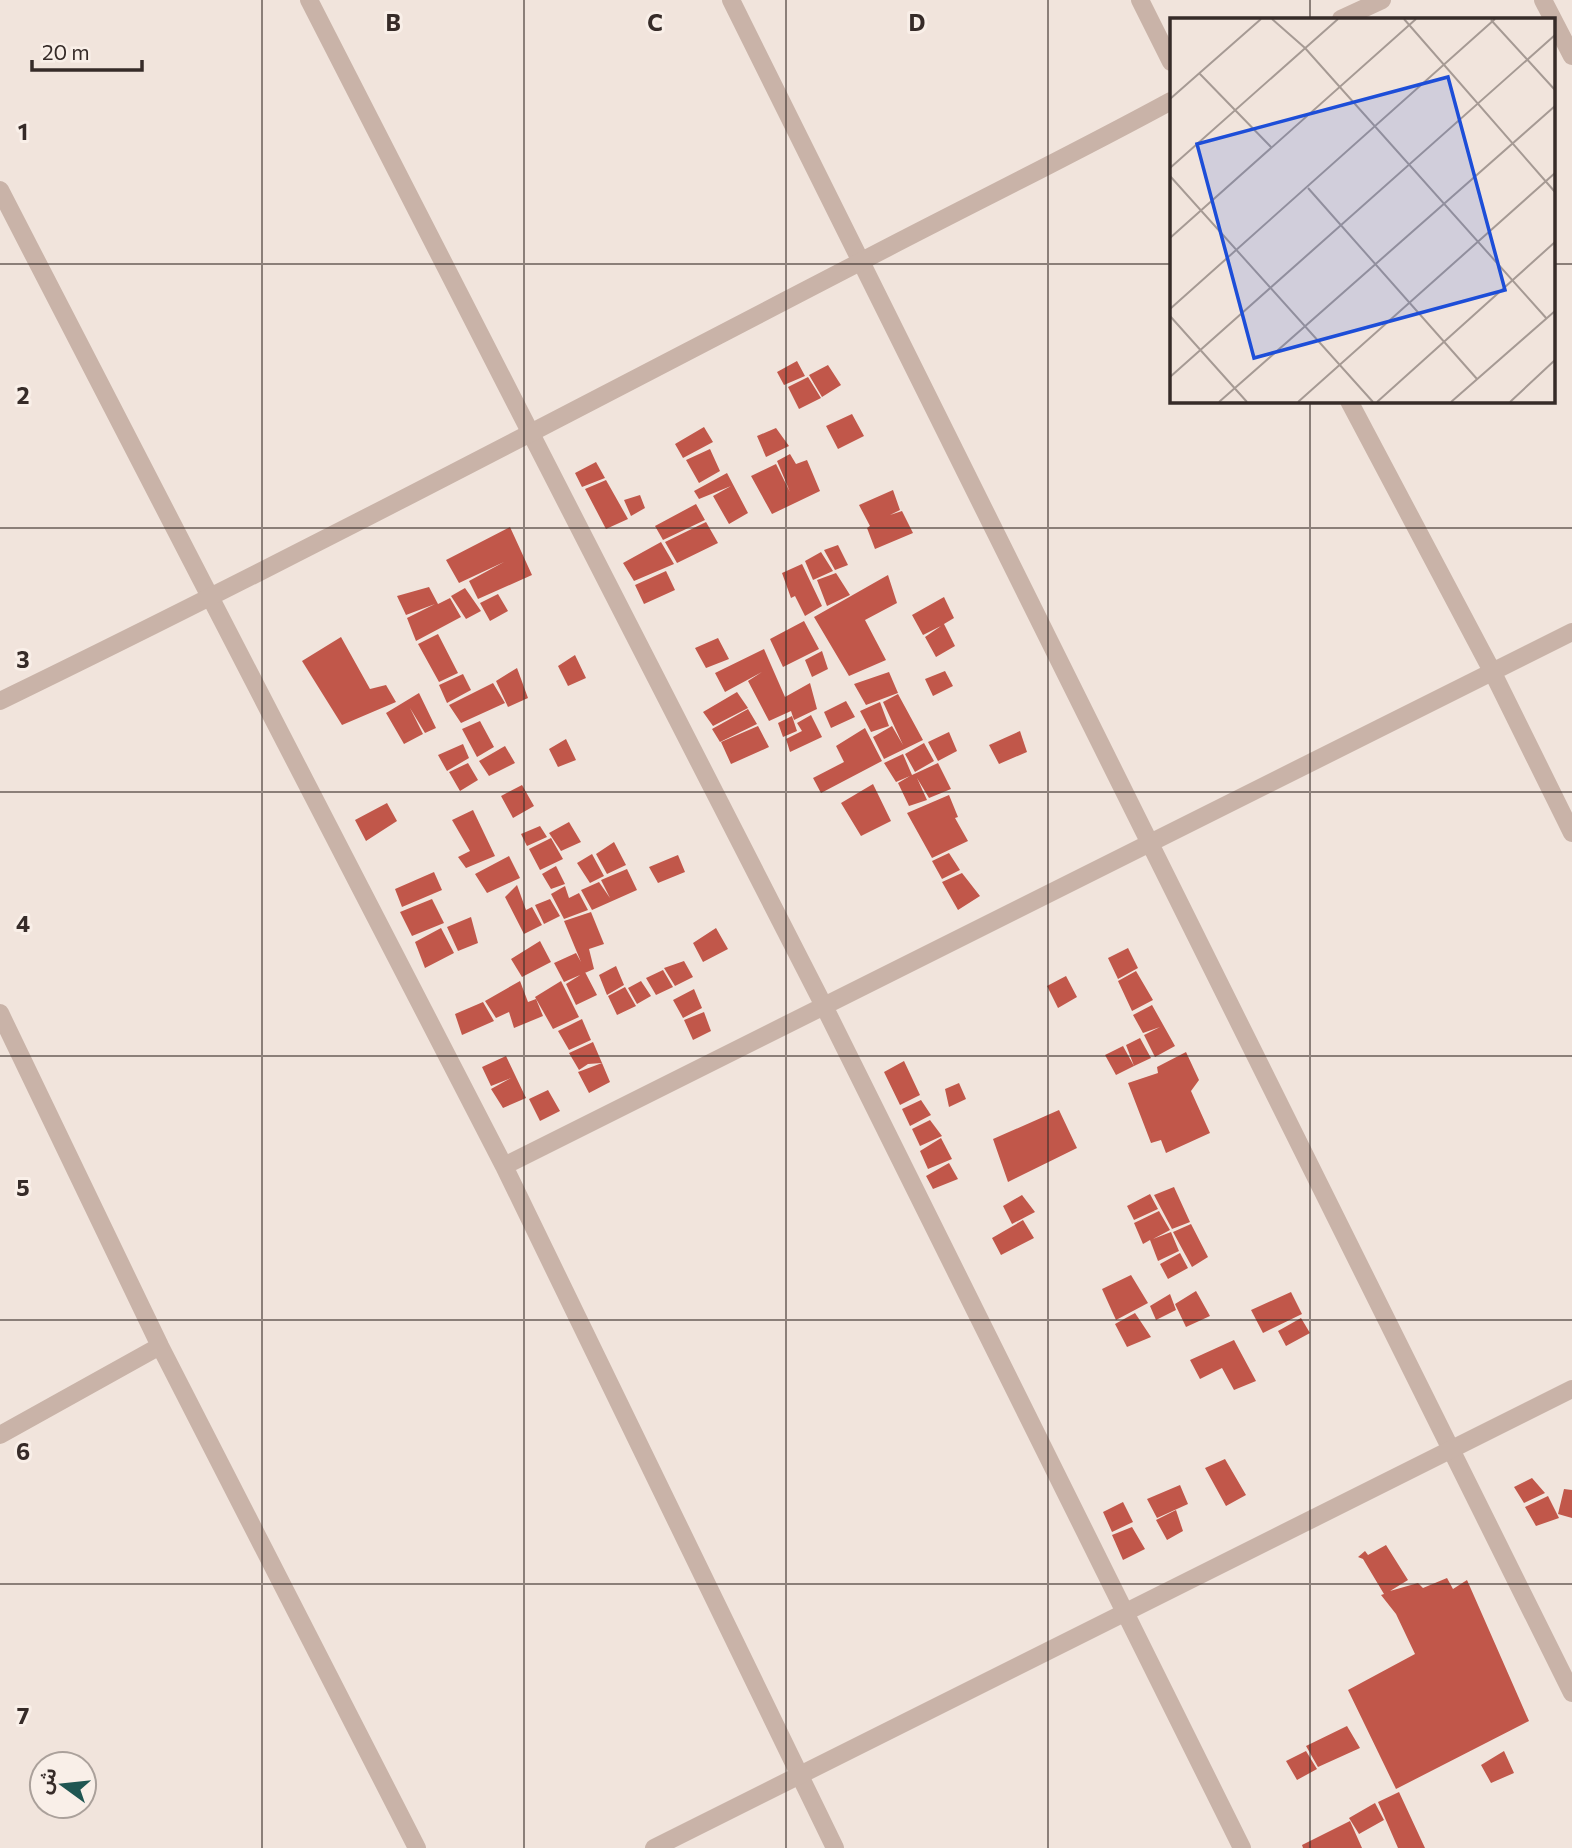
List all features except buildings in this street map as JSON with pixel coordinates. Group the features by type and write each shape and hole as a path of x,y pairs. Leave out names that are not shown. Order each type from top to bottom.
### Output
{"street":[{"path":"309,0 825,1008 1242,1848"},
{"path":"731,0 1572,1693"},
{"path":"1140,0 1170,60"},
{"path":"1343,18 1382,0"},
{"path":"1544,0 1553,18"},
{"path":"1554,20 1572,56"},
{"path":"0,701 209,600 862,260 1021,182 1170,102"},
{"path":"0,190 209,600 504,1166 798,1777 835,1848"},
{"path":"1350,402 1492,671 1572,832"},
{"path":"504,1166 825,1008 1572,632"},
{"path":"0,1013 160,1346 417,1848"},
{"path":"0,1436 160,1346"},
{"path":"654,1848 1572,1389"}]}
